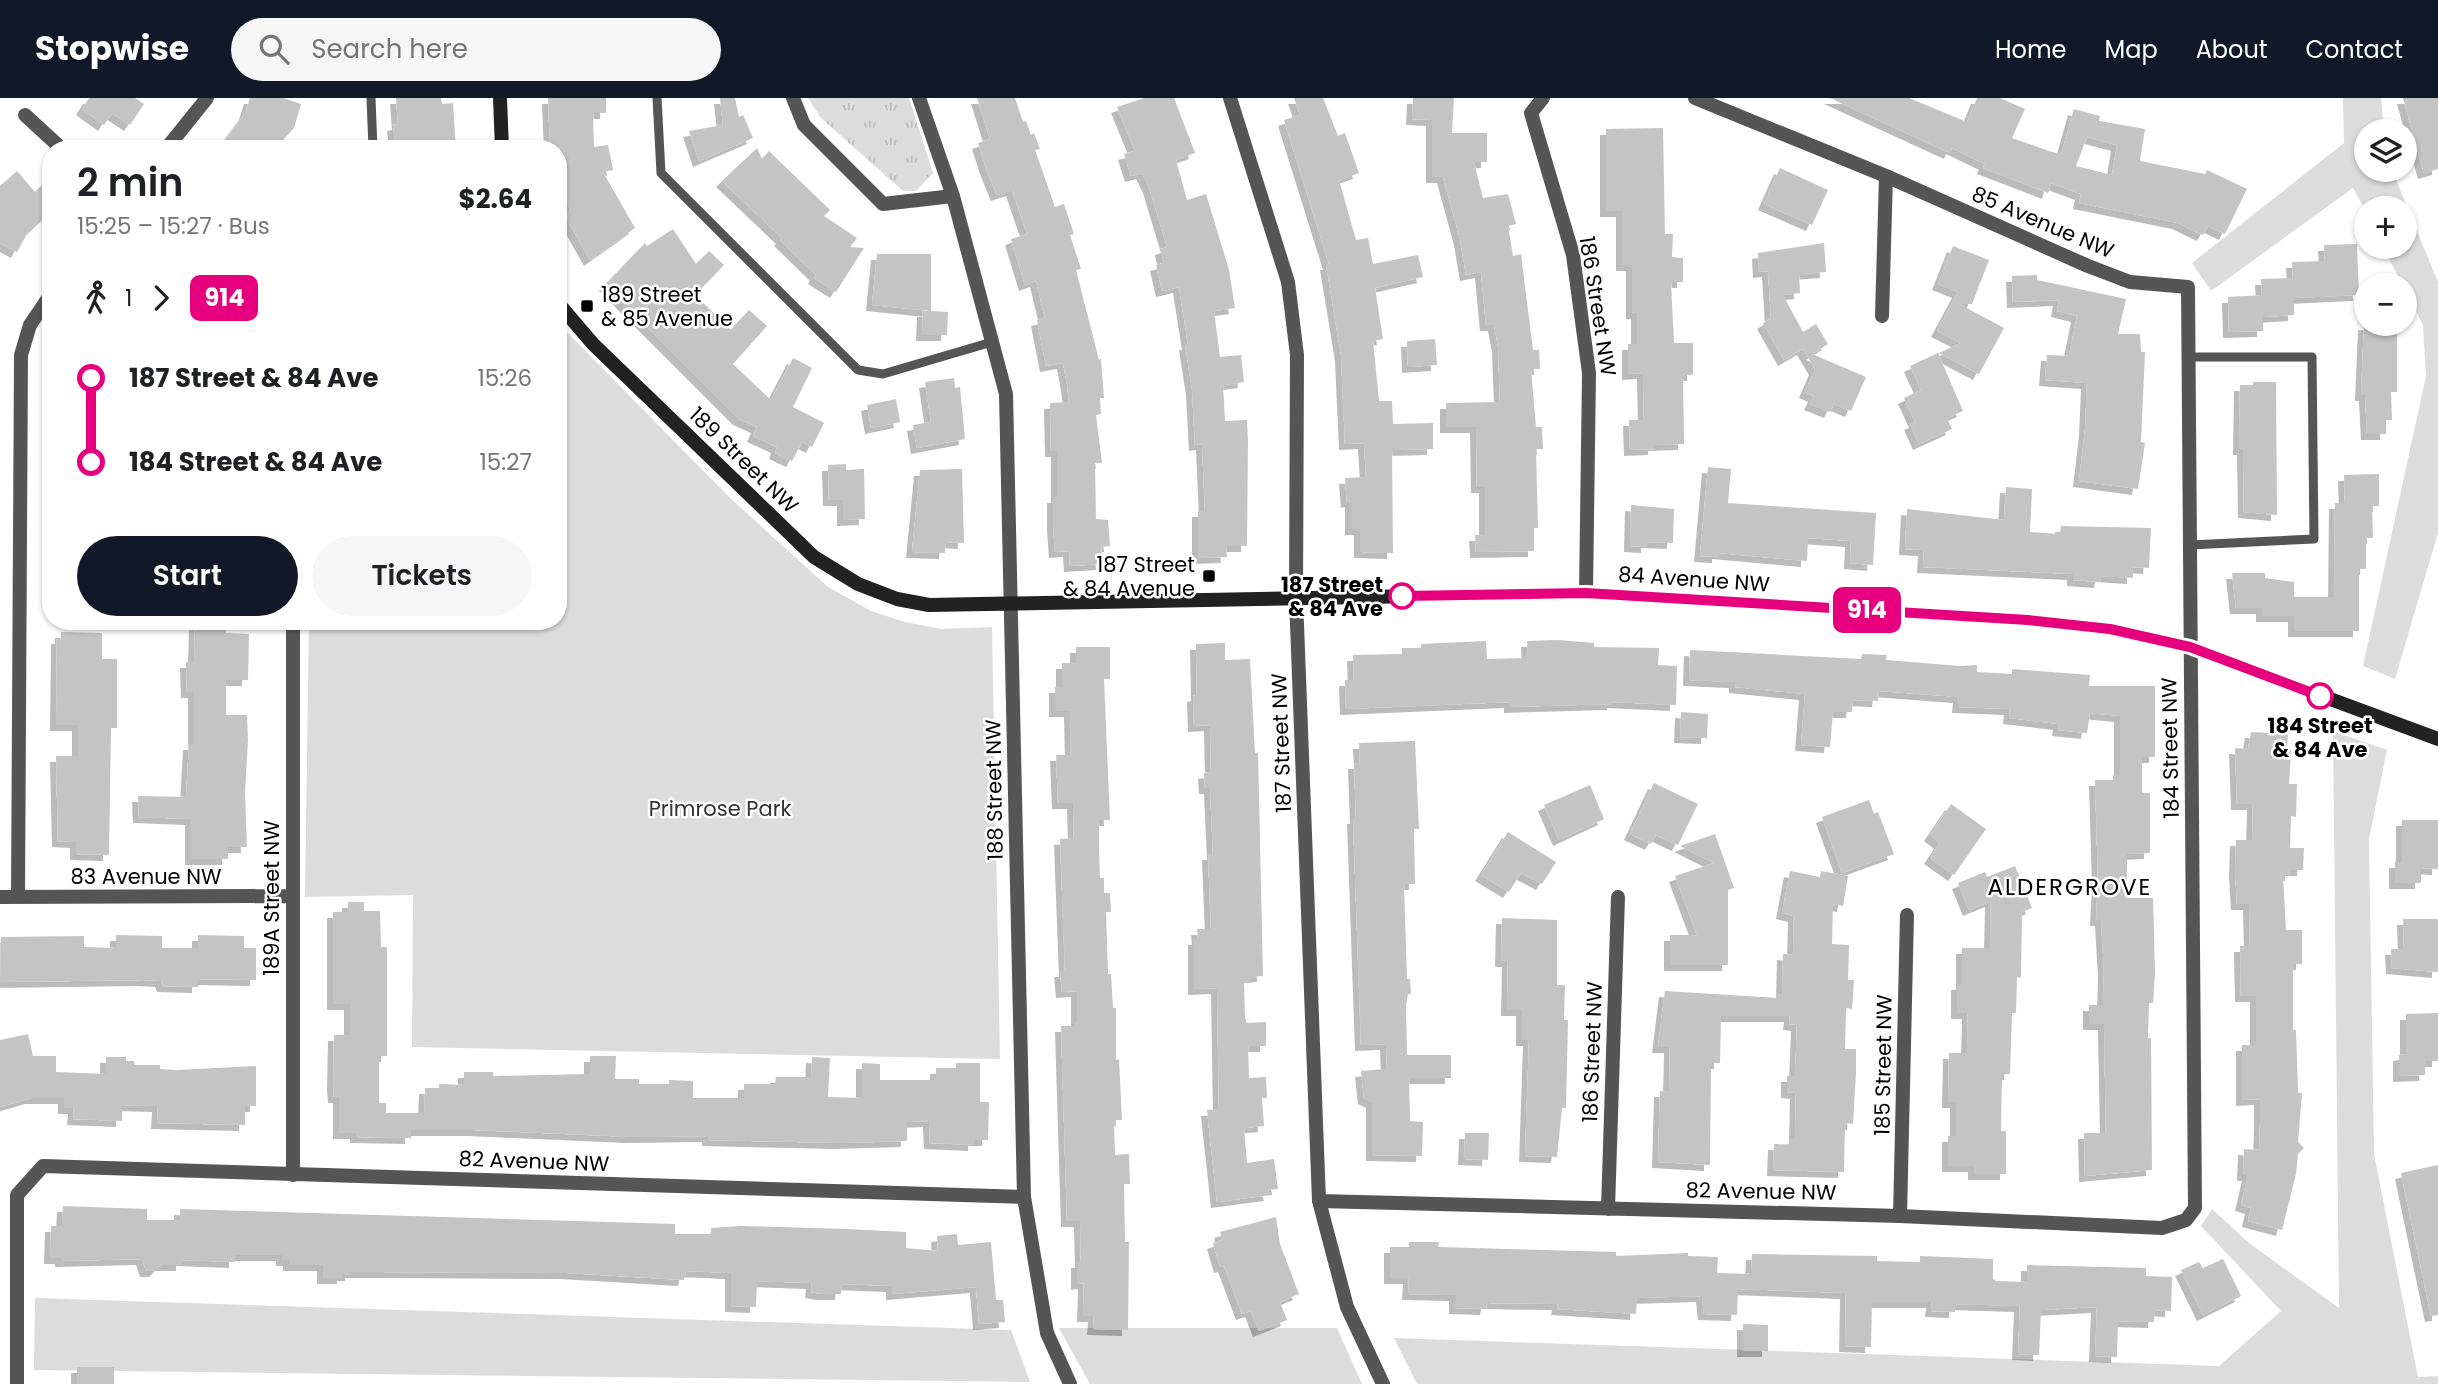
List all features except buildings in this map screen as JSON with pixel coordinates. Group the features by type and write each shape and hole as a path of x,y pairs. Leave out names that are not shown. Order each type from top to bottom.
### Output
{"street":[{"path":"173,140 207,98"},
{"path":"500,98 502,140"},
{"path":"793,98 804,125 883,204 953,196"},
{"name":"188 Street NW","path":"919,98 953,196 1006,394 1024,1197 1047,1333 1070,1384"},
{"name":"187 Street NW","path":"1230,98 1288,282 1297,355 1296,598 1319,1201 1347,1307 1383,1384"},
{"name":"186 Street NW","path":"1543,98 1531,113 1573,255 1589,373 1586,593"},
{"name":"85 Avenue NW","path":"1695,98 1886,176 2130,282 2188,287"},
{"path":"26,115 52,140"},
{"path":"1882,316 1886,176"},
{"name":"184 Street NW","path":"2188,287 2195,1208"},
{"path":"18,897 21,355 30,325 42,307"},
{"name":"189 Street NW","path":"567,314 593,344 814,557 858,584 897,599 929,605"},
{"name":"84 Avenue NW","path":"929,605 1586,593 2028,620 2110,629 2190,647 2438,739"},
{"name":"189A Street NW","path":"293,630 293,1175"},
{"name":"83 Avenue NW","path":"0,897 291,896"},
{"name":"186 Street NW","path":"1608,1209 1618,897"},
{"name":"185 Street NW","path":"1900,1216 1907,915"},
{"name":"82 Avenue NW","path":"17,1384 17,1195 43,1166 1024,1197"},
{"name":"82 Avenue NW","path":"1319,1201 1900,1216 2162,1227 2186,1220 2195,1208"}],"lane":[{"path":"370,98 372,140"},
{"path":"657,98 661,173 858,370 883,374 992,342"},
{"path":"2188,357 2312,357 2314,539 2190,545"}],"green space":[{"path":"808,98 909,98 933,173 916,191 903,191 821,118"},
{"path":"2343,98 2381,98 2383,119 2354,119 2354,182 2397,182 2403,196 2357,196 2353,188 2211,291 2192,263 2344,143"},
{"path":"2417,231 2438,282 2438,533 2395,679 2363,666 2426,376 2423,325 2417,313 2417,273 2396,273 2389,259 2417,259"},
{"name":"Primrose Park","path":"567,332 729,497 828,587 871,611 905,622 942,629 992,627 1000,1059 412,1047 413,895 305,897 309,630 567,630"},
{"path":"2333,731 2387,750 2369,839 2374,1154 2418,1377 2438,1376 2438,1384 1417,1384 1394,1338 2219,1366 2281,1311 2201,1226 2212,1209 2249,1243 2339,1308"},
{"path":"35,1298 1011,1330 1030,1382 34,1370"},
{"path":"1059,1328 1337,1328 1362,1384 1090,1384"}],"bus line":[{"name":"914","path":"1402,596 1586,593 2028,620 2110,629 2190,647 2320,696"}],"place":[{"name":"189 Street & 85 Avenue","path":"587,306"},
{"name":"187 Street & 84 Avenue","path":"1209,576"},
{"name":"187 Street & 84 Ave","path":"1402,596"},
{"name":"184 Street & 84 Ave","path":"2320,696"}],"district":[{"name":"ALDERGROVE","path":"2070,887"}]}
